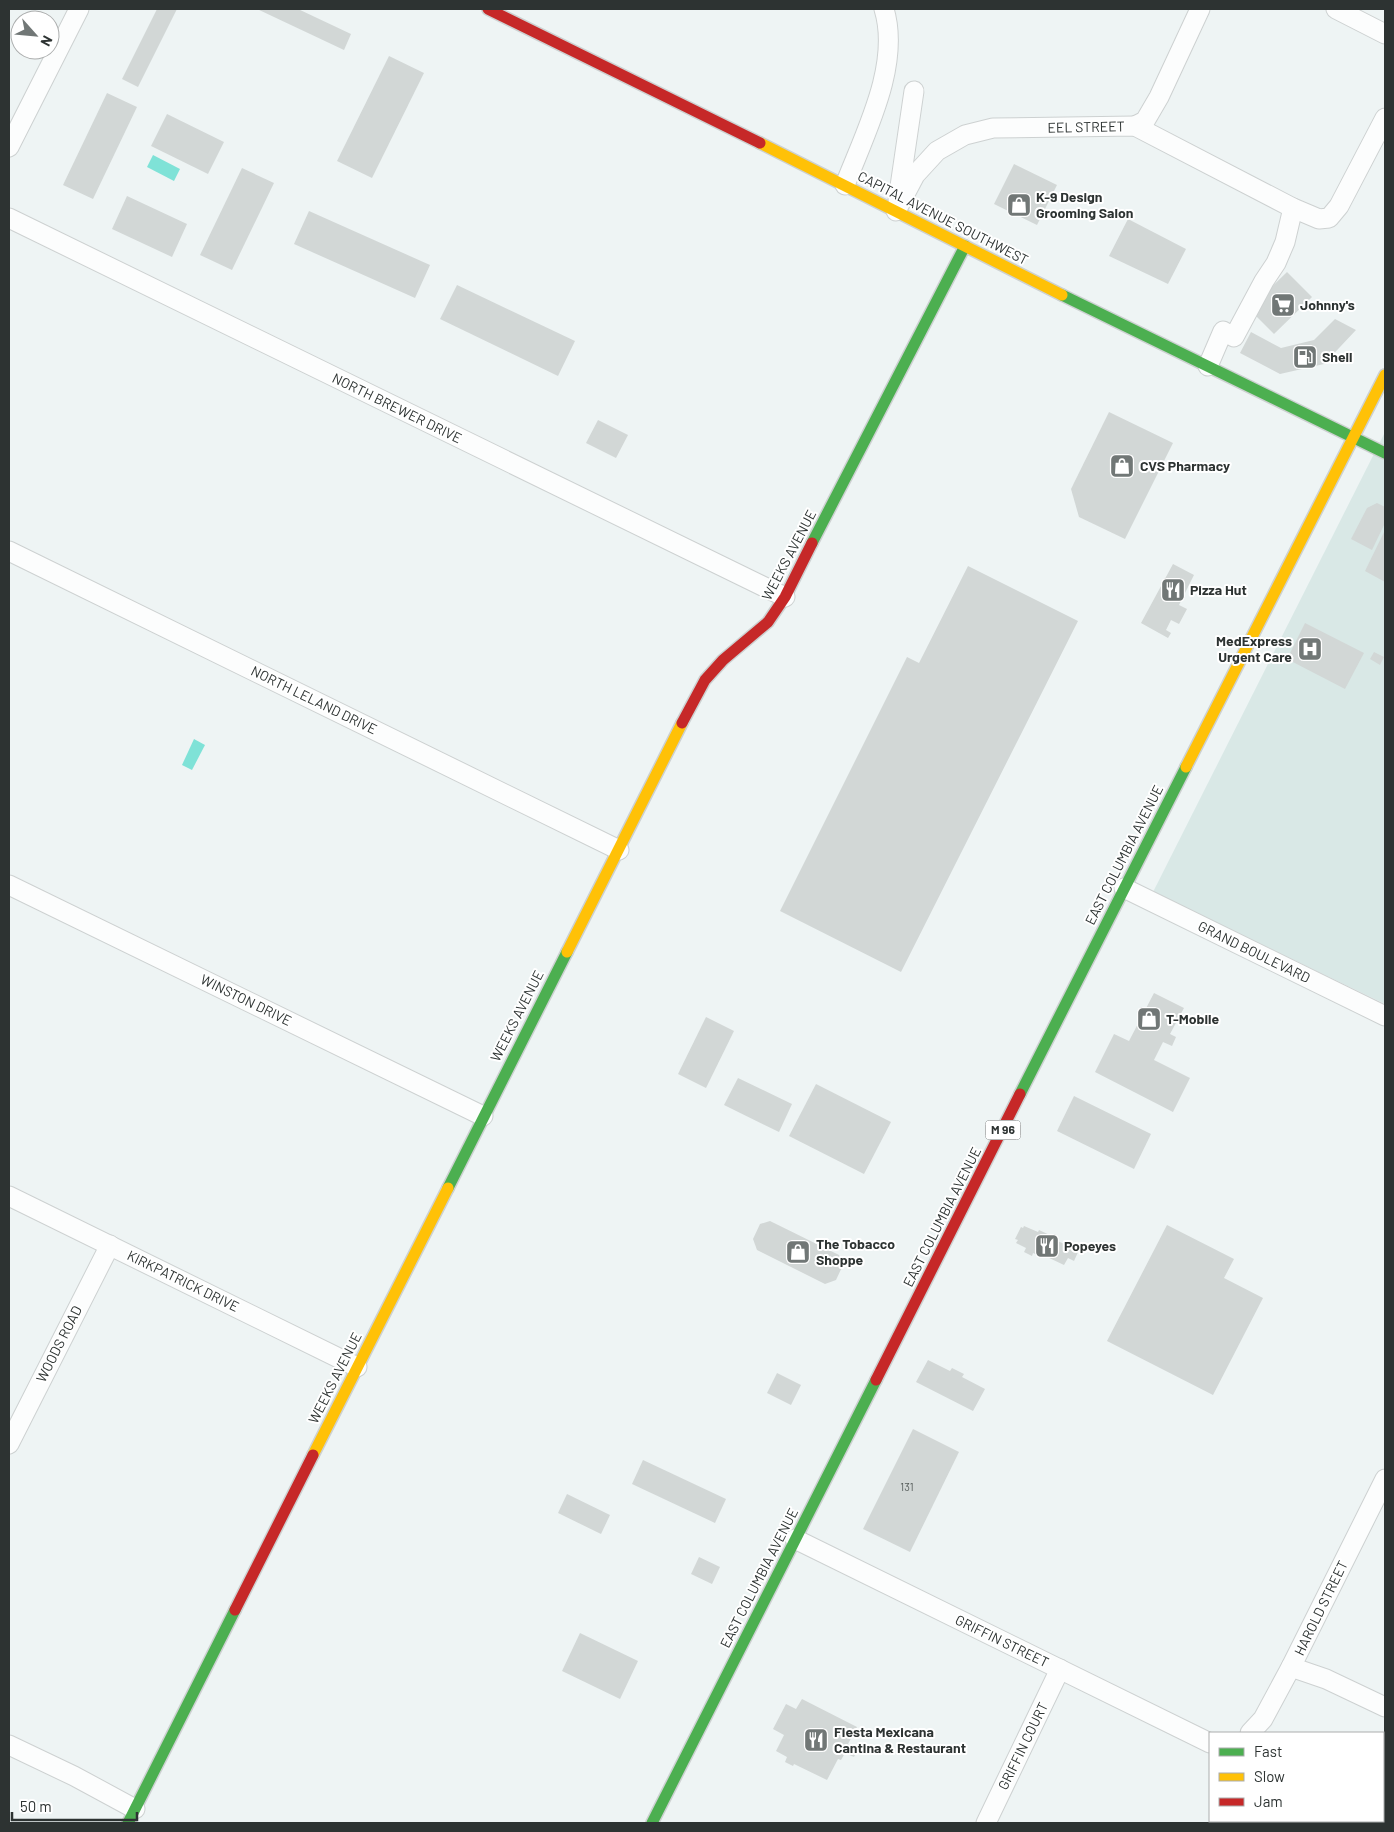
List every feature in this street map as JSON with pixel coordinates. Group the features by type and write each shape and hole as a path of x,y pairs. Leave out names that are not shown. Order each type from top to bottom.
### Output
{"main road":[{"name":"CAPITAL AVENUE SOUTHWEST","path":"488,9 616,70 965,246 1385,453"},
{"name":"WEEKS AVENUE","path":"132,1816 693,701 706,680 723,660 768,622 786,597 871,427 965,246"},
{"name":"M 96","path":"1354,438 1385,375"},
{"name":"EAST COLUMBIA AVENUE","path":"652,1823 1124,888 1354,438"}],"street":[{"path":"9,147 79,9"},
{"path":"845,185 873,115 887,67 887,21 884,9"},
{"path":"1135,126 1144,121 1159,97 1200,9"},
{"path":"1336,9 1385,34"},
{"path":"896,211 914,91"},
{"name":"EEL STREET","path":"896,211 915,175 931,157 965,135 994,128 1135,126 1293,208 1319,219 1329,218 1339,206 1385,118"},
{"path":"1208,366 1222,331 1234,337 1264,281 1276,264 1285,242 1293,208"},
{"name":"NORTH BREWER DRIVE","path":"9,218 786,597"},
{"name":"NORTH LELAND DRIVE","path":"9,551 619,850"},
{"name":"WINSTON DRIVE","path":"9,885 483,1116"},
{"name":"GRAND BOULEVARD","path":"1124,888 1385,1016"},
{"name":"KIRKPATRICK DRIVE","path":"9,1196 357,1367"},
{"name":"WOODS ROAD","path":"9,1444 110,1245"},
{"name":"HAROLD STREET","path":"1251,1732 1263,1720 1385,1479"},
{"name":"GRIFFIN STREET","path":"795,1539 1209,1742"},
{"path":"1291,1667 1326,1680 1385,1707"},
{"name":"GRIFFIN COURT","path":"986,1823 1060,1669"},
{"path":"9,1745 74,1776 132,1816"}],"shaded area":[{"path":"1385,432 1385,1004 1153,892"}],"water":[{"path":"153,155 180,169 174,181 147,167"},
{"path":"194,739 205,745 192,770 182,765"}],"building":[{"path":"157,9 177,9 138,87 122,79"},
{"path":"257,9 298,9 351,34 344,50"},
{"path":"389,56 424,73 372,178 337,161"},
{"path":"107,93 137,107 93,199 63,185"},
{"path":"167,114 224,142 208,174 151,146"},
{"path":"1014,164 1057,185 1037,225 994,204"},
{"path":"242,168 274,183 232,270 200,255"},
{"path":"127,196 187,224 172,257 112,229"},
{"path":"309,211 430,265 415,298 294,244"},
{"path":"1128,219 1186,249 1168,284 1109,256"},
{"path":"1287,272 1312,297 1274,334 1249,309"},
{"path":"457,285 575,341 558,376 440,319"},
{"path":"1335,319 1356,330 1324,364 1280,374 1240,353 1251,332 1281,348 1314,340"},
{"name":"CVS Pharmacy","path":"1109,412 1173,443 1125,539 1079,517 1071,489"},
{"path":"598,420 628,435 616,458 586,443"},
{"path":"1377,503 1385,507 1385,523 1372,550 1351,539 1367,508"},
{"path":"1385,530 1385,582 1365,571"},
{"name":"Pizza Hut","path":"1173,564 1194,575 1179,605 1187,609 1179,624 1171,620 1166,630 1171,633 1168,638 1141,623"},
{"path":"968,566 1078,621 901,972 780,911 907,657 919,663"},
{"path":"1305,623 1364,653 1345,689 1287,659"},
{"path":"1374,652 1384,657 1380,665 1370,659"},
{"path":"1154,993 1184,1008 1170,1034 1176,1037 1172,1046 1163,1042 1154,1060 1190,1078 1173,1112 1095,1072 1114,1034 1129,1041"},
{"path":"706,1017 734,1031 706,1088 678,1074"},
{"path":"738,1078 792,1104 779,1132 724,1105"},
{"path":"816,1084 891,1122 864,1174 789,1136"},
{"path":"1074,1096 1151,1134 1134,1169 1057,1131"},
{"name":"The Tobacco Shoppe","path":"770,1221 839,1255 843,1265 836,1280 825,1284 757,1250 753,1239 760,1224"},
{"path":"1167,1225 1234,1259 1224,1278 1263,1298 1213,1395 1107,1341"},
{"name":"Popeyes","path":"1024,1226 1038,1232 1039,1230 1056,1238 1055,1240 1079,1250 1074,1261 1068,1258 1064,1265 1045,1256 1044,1258 1033,1253 1032,1256 1024,1252 1026,1248 1016,1243 1018,1240 1015,1239 1021,1227 1023,1228"},
{"path":"928,1360 950,1371 952,1368 964,1374 962,1377 985,1389 973,1411 916,1382"},
{"path":"777,1373 801,1385 791,1405 767,1393"},
{"path":"913,1429 959,1452 910,1552 863,1529"},
{"path":"643,1460 726,1499 715,1523 632,1484"},
{"path":"567,1494 610,1515 601,1534 558,1513"},
{"path":"699,1557 720,1567 712,1584 691,1574"},
{"path":"580,1633 638,1661 620,1699 562,1671"},
{"name":"Fiesta Mexicana Cantina & Restaurant","path":"802,1699 857,1727 848,1744 858,1749 854,1757 845,1753 841,1760 838,1759 827,1780 794,1764 793,1766 785,1762 787,1757 776,1751 784,1735 773,1729 786,1704 796,1709"}],"traffic: fast":[{"path":"812,543 965,246"},
{"path":"1062,295 1385,453"},
{"path":"1020,1094 1186,767"},
{"path":"448,1188 567,952"},
{"path":"652,1823 876,1380"},
{"path":"128,1823 235,1610"}],"traffic: slow":[{"path":"760,143 1062,295"},
{"path":"1186,767 1385,375"},
{"path":"567,952 682,723"},
{"path":"313,1455 448,1188"}],"traffic: jam":[{"path":"488,9 760,143"},
{"path":"682,723 705,680 723,660 768,622 785,597 812,543"},
{"path":"876,1380 1020,1094"},
{"path":"235,1610 313,1455"}],"place":[{"name":"K-9 Design Grooming Salon","path":"1019,205"},
{"name":"Johnny's","path":"1283,305"},
{"name":"Shell","path":"1305,357"},
{"name":"CVS Pharmacy","path":"1122,466"},
{"name":"Pizza Hut","path":"1173,590"},
{"name":"MedExpress Urgent Care","path":"1310,649"},
{"name":"T-Mobile","path":"1149,1019"},
{"name":"Popeyes","path":"1047,1246"},
{"name":"The Tobacco Shoppe","path":"798,1252"},
{"name":"Fiesta Mexicana Cantina & Restaurant","path":"816,1740"}]}
